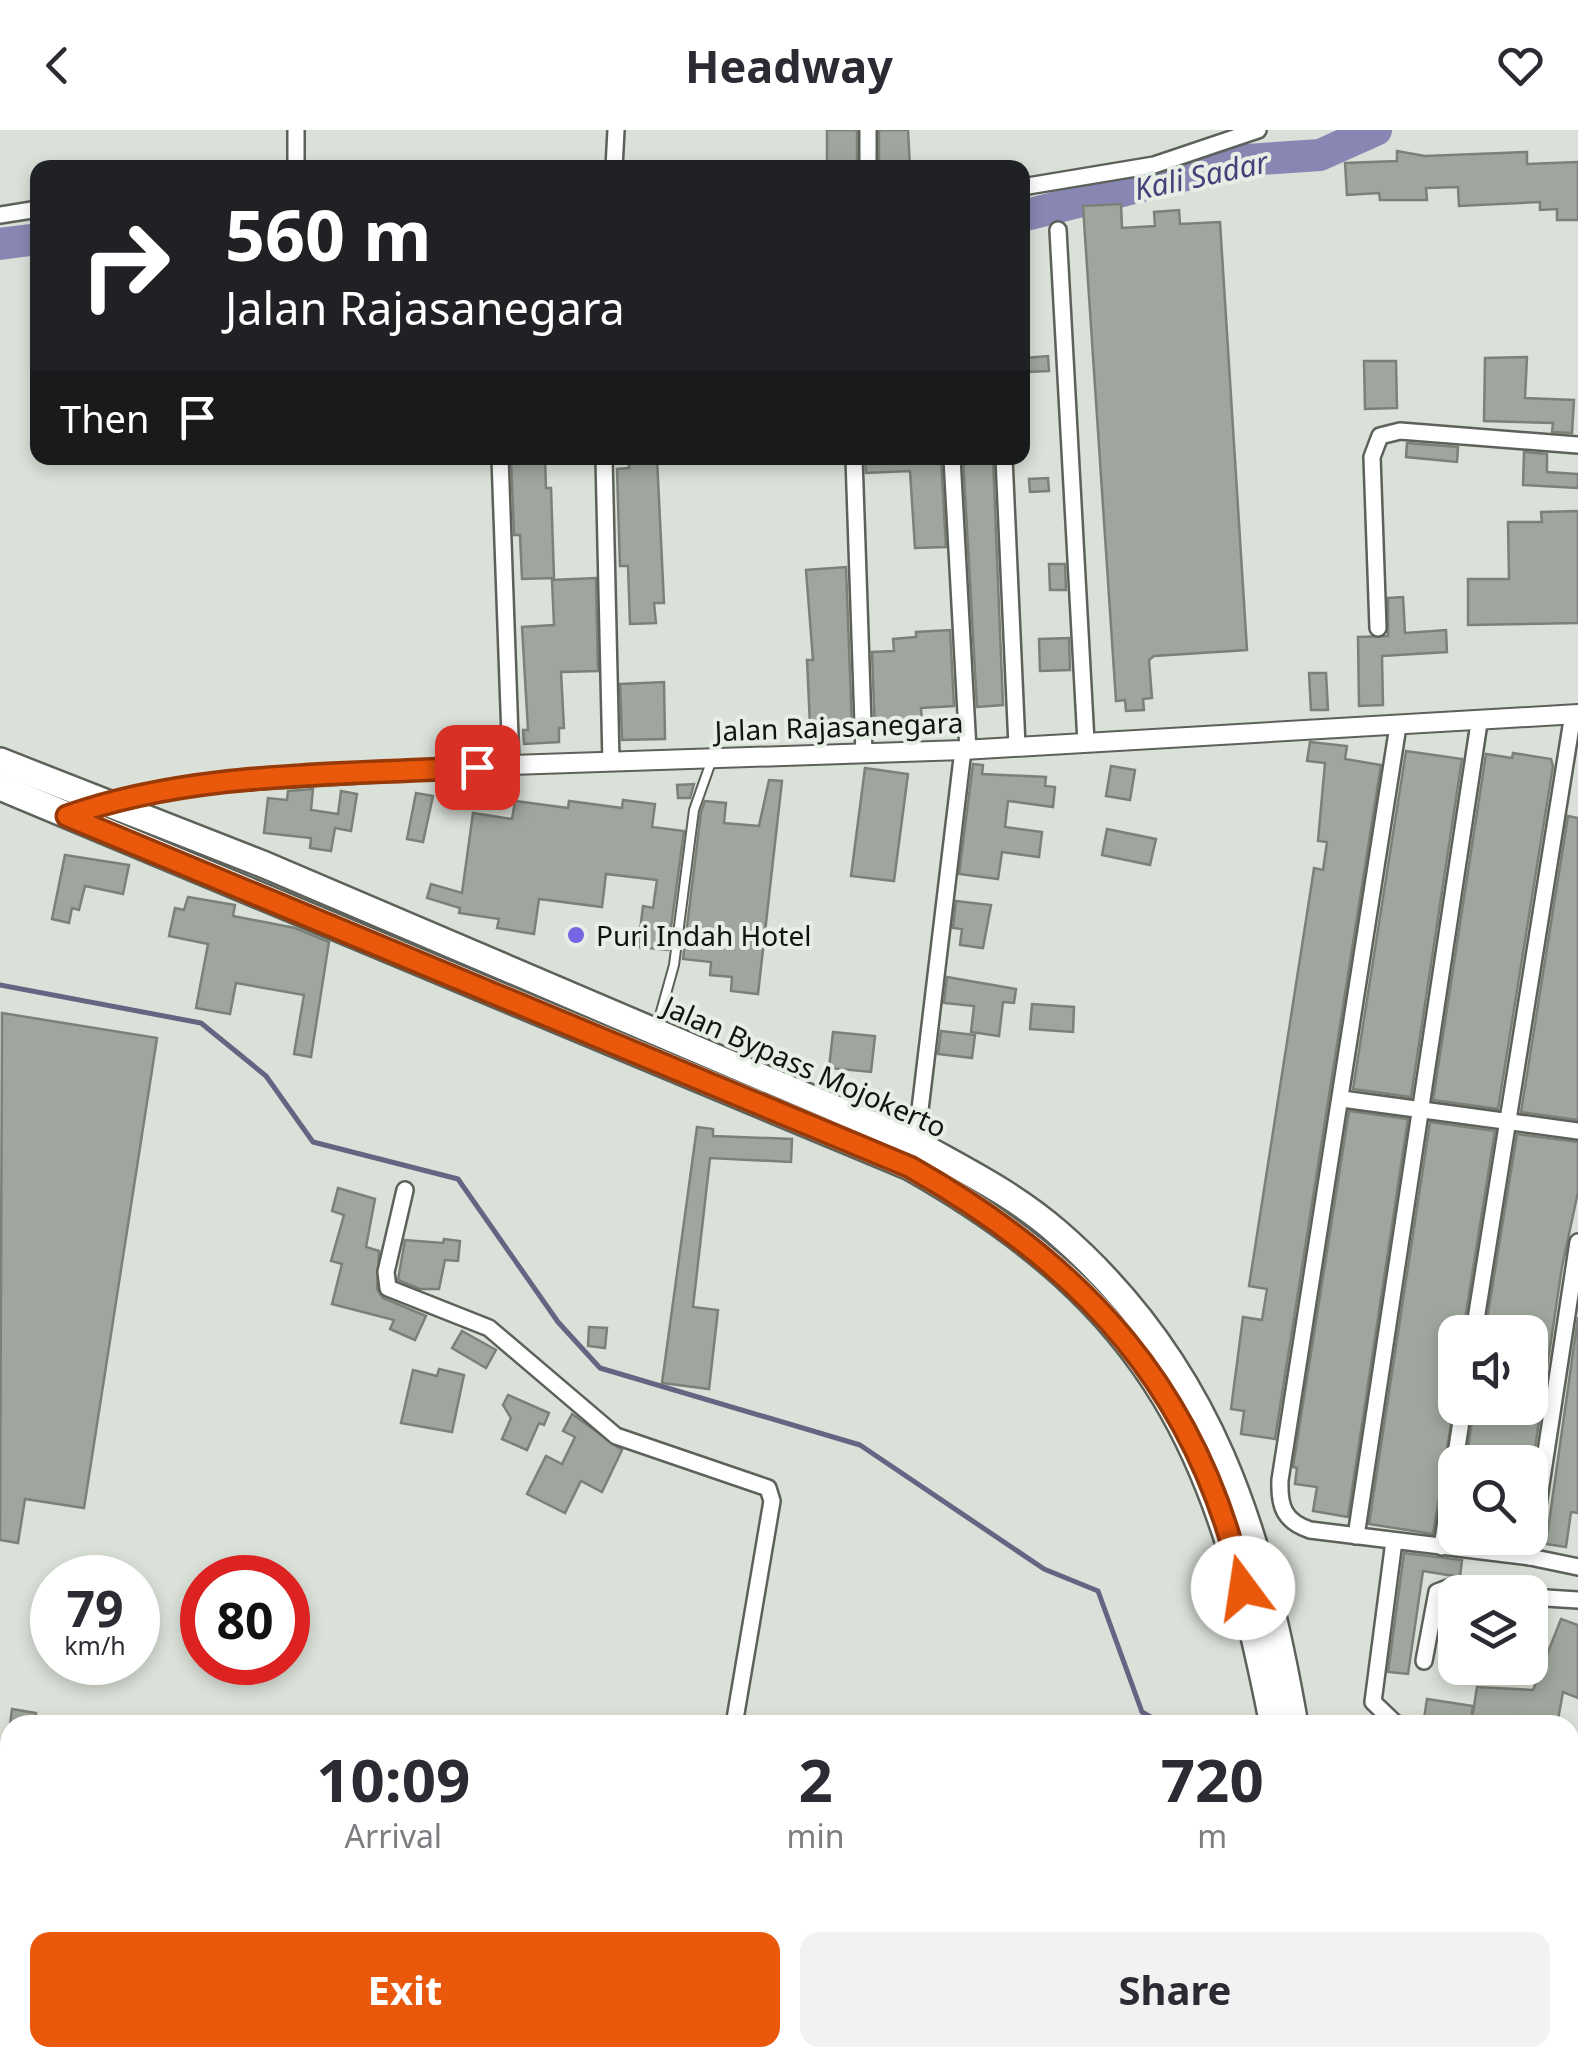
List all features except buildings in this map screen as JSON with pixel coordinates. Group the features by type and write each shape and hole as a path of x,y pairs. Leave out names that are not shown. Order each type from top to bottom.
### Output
{"highway":[{"name":"Jalan Bypass Mojokerto","path":"0,761 264,865 916,1143 1005,1194 1056,1231 1139,1319 1194,1398 1240,1494 1282,1715"},
{"name":"Jalan Bypass Mojokerto","path":"2,789 910,1167 984,1208 1086,1294 1131,1346 1176,1413 1199,1456 1234,1550 1282,1715"}],"street":[{"path":"296,130 296,160"},
{"path":"614,160 616,130"},
{"path":"868,130 868,160"},
{"path":"1030,186 1154,165 1258,130"},
{"path":"0,214 30,210"},
{"path":"1058,230 1086,742"},
{"path":"1378,628 1372,457 1380,436 1400,431 1578,445"},
{"path":"500,465 511,765"},
{"path":"604,465 611,762"},
{"path":"854,465 864,753"},
{"path":"916,1143 965,750 952,465"},
{"path":"1004,465 1017,746"},
{"path":"1477,1315 1575,714"},
{"name":"Jalan Rajasanegara","path":"67,816 103,803 210,783 511,765 965,750 1479,723 1575,714"},
{"path":"1356,1536 1479,723"},
{"path":"1398,726 1280,1496 1288,1520 1299,1526 1438,1546"},
{"path":"2,789 35,776"},
{"path":"1342,1099 1578,1131"},
{"path":"404,1190 386,1272 388,1288 489,1328 616,1436 768,1488 772,1502 736,1715"},
{"path":"1530,1557 1578,1242"},
{"path":"1387,1715 1373,1702 1394,1541"},
{"path":"1514,1555 1578,1568"},
{"path":"1424,1660 1438,1592"},
{"path":"1548,1598 1578,1600"}],"lane":[{"path":"655,1032 674,964 694,810 712,758"}],"waterway":[{"name":"Kali Sadar","path":"1030,214 1246,160 1320,155 1376,130"},
{"name":"Kali Sadar","path":"0,244 30,240"},
{"path":"0,985 201,1023 266,1076 313,1142 458,1179 558,1322 600,1368 860,1445 1044,1569 1098,1591 1142,1712 1147,1715"}],"place":[{"name":"Puri Indah Hotel","path":"576,935"}],"route":[{"path":"477,767 210,783 103,803 67,816 910,1167 984,1208 1034,1246 1086,1294 1131,1346 1176,1413 1199,1456 1234,1550 1243,1588"}]}
